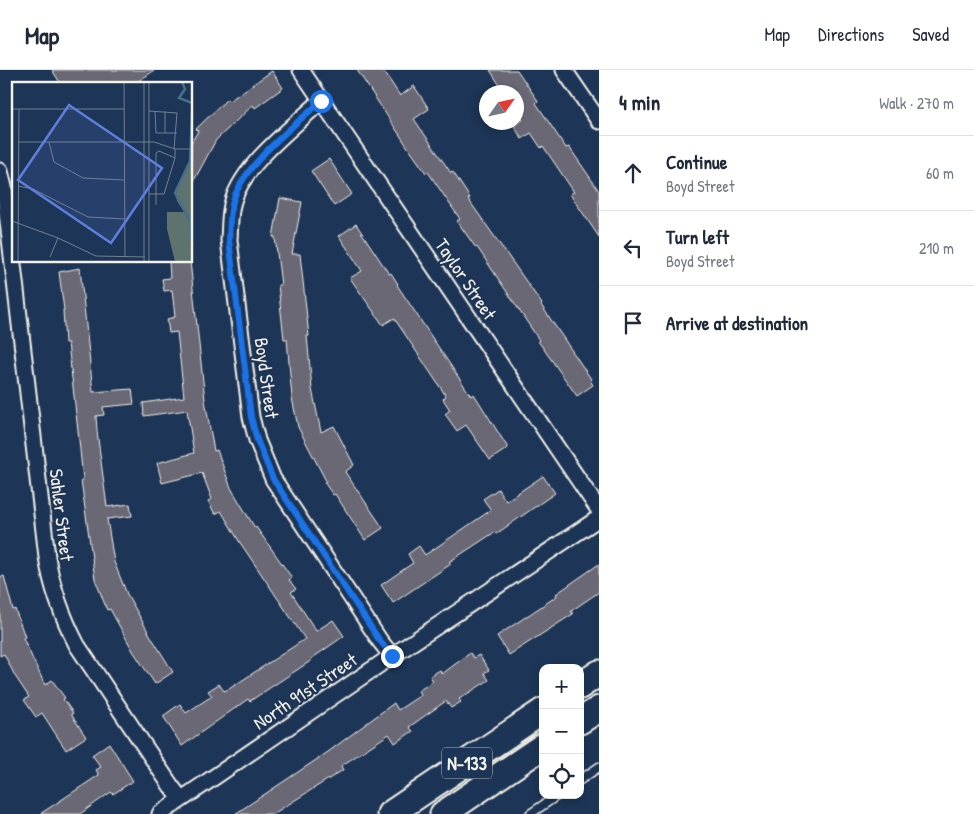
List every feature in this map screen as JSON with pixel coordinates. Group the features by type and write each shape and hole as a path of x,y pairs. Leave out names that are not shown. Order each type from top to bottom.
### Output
{"main road":[{"path":"584,683 599,673"},
{"path":"584,718 599,708"},
{"name":"N-133","path":"390,814 539,714"},
{"name":"N-133","path":"443,814 539,749"}],"street":[{"name":"Taylor Street","path":"301,70 599,510"},
{"path":"564,70 599,121"},
{"name":"Boyd Street","path":"321,101 251,167 240,183 233,201 230,215 229,240 251,417 259,447 273,479 392,656"},
{"name":"Sahler Street","path":"0,171 4,187 12,256"},
{"name":"Sahler Street","path":"13,262 47,557 55,595 64,620 77,645 171,786 182,799"},
{"name":"North 91st Street","path":"160,814 599,518"}],"lane":[{"path":"584,777 599,767"},
{"path":"530,814 552,799"}],"building":[{"path":"52,70 155,70 137,82 60,82"},
{"path":"357,70 383,70 400,96 414,86 429,109 414,119 451,173 453,172 470,198 468,199 542,304 591,379 593,385 577,396 538,341 477,247 457,221 460,219 428,172 426,173 407,146"},
{"path":"490,70 517,70 566,148 569,147 599,191 599,237 570,194 574,192 543,146 541,148 531,133 522,139 516,130 524,130 524,85 500,85"},
{"path":"272,71 283,88 255,108 253,105 216,140 192,184 192,141 198,131 196,129 227,99 229,101"},
{"path":"329,159 352,194 334,206 311,171"},
{"path":"280,198 302,202 292,254 300,254 309,336 307,336 312,389 321,432 334,426 354,465 345,472 383,528 365,540 335,494 333,495 324,482 326,481 298,427 292,398 287,339 284,339 278,285 281,285 275,237 273,237"},
{"path":"356,224 389,274 391,273 397,285 471,396 474,394 508,448 490,460 466,425 457,431 445,414 450,410 443,399 446,396 394,318 383,325 350,278 362,271 339,236"},
{"path":"169,262 190,262 205,400 214,451 217,450 231,488 255,528 292,578 289,580 296,589 291,592 316,631 333,620 344,636 312,660 250,701 248,699 182,746 163,716 180,704 186,713 212,696 208,691 219,684 224,691 229,689 305,639 221,511 215,514 208,501 212,499 202,473 162,483 157,463 194,453 187,410 144,416 143,403 184,397 177,332 169,333 167,319 175,317 172,290 164,291 162,279 170,278"},
{"path":"80,268 93,392 132,389 134,404 103,407 104,415 96,416 97,431 107,507 130,504 132,516 107,519 114,562 127,594 173,672 155,684 133,651 110,609 107,610 95,579 81,480 83,480 79,440 68,343 65,343 64,310 59,272"},
{"path":"543,476 555,493 496,534 495,532 449,562 451,564 393,603 381,585 413,563 408,554 419,546 425,555 491,510 483,499 498,489 506,501"},
{"path":"599,564 599,592 571,611 573,614 509,655 497,636 557,596 556,594"},
{"path":"4,576 13,610 15,609 25,637 23,638 45,685 52,680 65,698 63,699 73,713 71,714 86,737 66,750 42,713 36,717 24,700 29,697 15,676 4,654 0,656 0,577"},
{"path":"470,653 474,658 479,655 489,670 484,673 489,680 459,699 461,702 451,708 446,701 409,727 413,731 395,743 389,734 341,766 343,770 273,814 235,814 328,752 394,703 398,710 421,695 418,691 433,681 430,676 440,670 442,674"},
{"path":"109,743 133,781 113,794 111,792 80,814 40,814 99,775 96,770 101,767 92,755"}],"route":[{"path":"321,101 251,167 240,183 233,201 230,215 229,240 251,417 264,461 283,496 392,656"}]}
